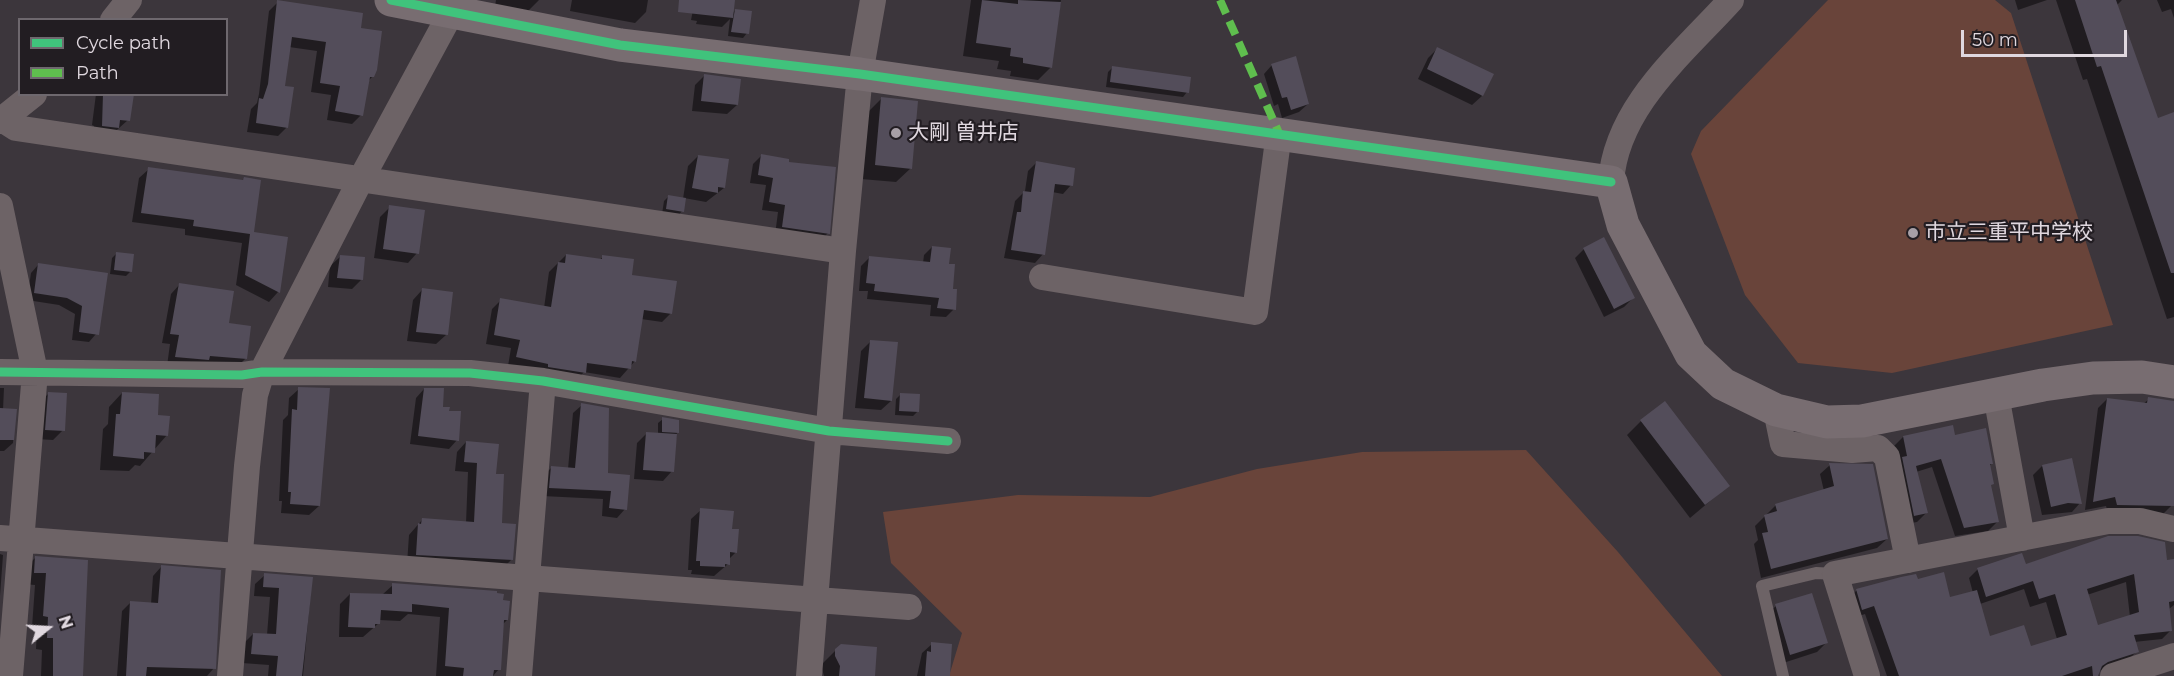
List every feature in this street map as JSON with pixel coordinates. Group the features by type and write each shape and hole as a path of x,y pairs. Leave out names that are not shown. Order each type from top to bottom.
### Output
{"street":[{"path":"115,18 129,0"},
{"path":"391,0 454,7 620,45 860,74 1611,182"},
{"path":"809,676 843,251 860,74 873,0"},
{"path":"1731,0 1638,105 1623,130 1612,158 1611,182 1623,225 1691,354 1724,384 1776,410 1827,422 1862,421 2093,378 2142,377 2174,382"},
{"path":"230,676 255,395 262,372 454,7"},
{"path":"31,96 1,120 16,128 360,182 843,251"},
{"path":"1042,277 1255,312 1279,133"},
{"path":"0,206 35,372 10,538 10,676"},
{"path":"0,372 242,375 262,372 470,373 543,381 829,431 948,441"},
{"path":"519,676 543,381"},
{"path":"1996,395 2022,538"},
{"path":"1776,410 1783,444 1852,450 1878,448 1887,457 1908,560"},
{"path":"1867,676 1835,574 2109,521 2140,521 2174,529"},
{"path":"10,538 909,607"},
{"path":"2113,676 2174,656"}],"lane":[{"path":"1784,676 1762,586 1816,573 1835,574"}],"shaded area":[{"name":"市立三重平中学校","path":"1828,0 1995,0 2011,13 2113,325 1892,373 1798,363 1745,295 1691,154 1701,131"},
{"path":"1526,450 1618,552 1722,676 949,676 962,633 891,563 883,512 1018,495 1150,497 1257,469 1362,452"}],"building":[{"path":"277,0 363,13 361,28 382,31 377,70 374,77 370,77 363,116 335,111 340,86 320,83 326,42 292,37 285,86 294,87 288,128 256,123 259,98 263,99 268,84"},
{"path":"679,0 735,0 733,18 678,12"},
{"path":"982,0 1018,4 1018,0 1061,2 1052,68 1023,63 1023,58 1010,56 1011,48 976,43"},
{"path":"2075,0 2116,0 2158,118 2174,112 2174,273 2171,273 2101,66 2097,67"},
{"path":"735,9 752,11 749,34 731,32"},
{"path":"1437,47 1494,74 1483,96 1427,69"},
{"path":"1296,56 1309,104 1291,110 1287,97 1282,98 1271,64"},
{"path":"1112,66 1191,77 1189,93 1110,82"},
{"path":"704,74 741,79 738,105 701,101"},
{"path":"103,96 134,96 130,121 120,120 119,128 102,126"},
{"name":"大剛 曽井店","path":"881,97 918,101 912,169 875,165"},
{"path":"761,154 789,159 789,162 836,167 830,234 782,227 785,205 769,202 773,178 758,175"},
{"path":"698,155 729,159 725,188 718,187 718,193 692,188"},
{"path":"1036,161 1075,168 1073,186 1055,184 1045,255 1011,250 1017,212 1021,212 1023,191 1031,192"},
{"path":"148,167 243,180 244,177 261,180 254,232 288,237 280,293 245,275 250,234 193,226 194,220 141,213"},
{"path":"668,195 686,198 684,212 666,209"},
{"path":"389,205 425,210 419,254 383,249"},
{"path":"1604,237 1635,298 1614,309 1583,248"},
{"path":"932,246 951,248 949,264 955,264 953,289 957,289 956,310 937,308 939,298 874,291 875,284 866,283 869,256 930,262"},
{"path":"116,252 134,254 132,272 114,270"},
{"path":"566,254 602,259 602,255 634,259 632,275 677,281 672,314 644,310 636,362 632,361 631,369 587,363 586,373 548,367 548,364 516,357 520,340 494,335 500,298 551,307 558,262 565,263"},
{"path":"340,255 365,257 363,280 337,278"},
{"path":"38,263 108,273 99,335 79,332 82,306 67,298 34,293"},
{"path":"179,283 234,291 229,323 251,326 247,359 210,356 209,360 175,357 179,335 170,334"},
{"path":"422,288 453,292 448,335 416,332"},
{"path":"870,340 898,342 892,401 864,398"},
{"path":"298,387 330,388 320,506 290,504 291,492 288,492 292,409 297,410"},
{"path":"424,388 444,388 443,407 450,407 449,411 461,411 459,441 418,436"},
{"path":"48,392 67,393 65,431 45,430"},
{"path":"122,392 159,394 158,415 170,416 168,436 156,435 155,453 144,452 144,459 113,456 116,414 120,414"},
{"path":"900,393 920,394 919,412 899,411"},
{"path":"2148,397 2174,401 2174,506 2117,505 2115,497 2093,502 2107,398 2147,403"},
{"path":"1665,401 1730,486 1705,505 1640,420"},
{"path":"581,403 609,408 608,473 630,475 627,510 609,508 611,491 549,488 551,466 575,468"},
{"path":"0,408 17,409 14,440 0,440"},
{"path":"662,417 679,420 679,433 662,432"},
{"path":"1953,425 1955,435 1986,428 1993,464 1990,464 1994,484 1991,485 1999,522 1964,528 1941,459 1916,466 1928,513 1914,516 1902,457 1907,456 1903,436"},
{"path":"646,432 677,434 674,472 643,470"},
{"path":"466,441 499,444 496,474 504,474 502,523 516,524 513,560 416,555 418,523 421,524 422,518 474,522 477,463 464,462"},
{"path":"2072,458 2082,504 2068,503 2051,507 2042,465"},
{"path":"1829,463 1873,464 1888,539 1771,569 1762,533 1768,532 1764,515 1777,511 1775,504 1834,486"},
{"path":"700,508 734,511 732,529 739,529 737,553 730,552 730,565 725,564 725,567 700,566 700,561 696,561"},
{"path":"2108,536 2138,536 2165,542 2167,560 2174,559 2174,601 2169,602 2172,631 2134,635 2139,652 2108,662 2102,666 2098,676 2093,676 2092,666 2062,676 1899,676 1874,606 1862,610 1856,589 1916,574 1918,579 1944,572 1950,597 1977,590 1990,636 2024,625 2031,646 2067,635 2055,594 2039,599 2033,581 1986,597 1977,568 2022,553 2026,564","holes":["2134,574 2139,612 2098,625 2087,589"]},
{"path":"35,556 88,560 83,676 53,676 53,638 47,638 48,617 43,616 46,573 34,573"},
{"path":"161,565 221,570 216,669 147,667 146,676 126,676 130,601 158,603"},
{"path":"264,573 313,577 302,676 276,676 278,656 251,654 253,633 276,634 279,588 263,587"},
{"path":"392,583 497,591 497,593 504,594 503,600 510,601 508,620 504,620 501,670 494,670 493,676 463,676 464,668 445,666 449,608 412,604 412,612 381,610 380,624 375,624 375,628 348,627 350,593 392,594"},
{"path":"1812,593 1828,643 1790,655 1775,604"},
{"path":"931,642 952,644 950,676 925,676 927,651 931,652"},
{"path":"841,644 877,647 875,676 839,676 840,666 835,656 835,649"}],"marked path":[{"path":"1220,0 1279,133"}],"cycle path":[{"path":"391,0 620,45 860,74 1611,182"},
{"path":"0,372 242,375 262,372 470,373 543,381 829,431 948,441"}],"place":[{"name":"大剛 曽井店","path":"896,133"},
{"name":"市立三重平中学校","path":"1913,233"}]}
